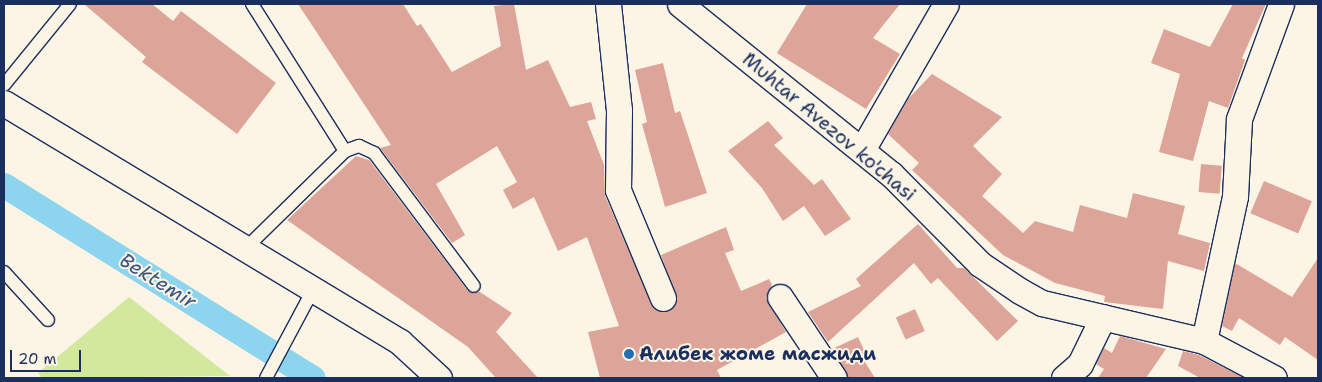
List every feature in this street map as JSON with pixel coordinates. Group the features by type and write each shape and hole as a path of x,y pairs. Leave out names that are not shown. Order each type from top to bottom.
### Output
{"street":[{"path":"608,4 619,110 618,190 662,298"},
{"name":"Muhtar Avezov ko'chasi","path":"680,4 862,150 980,264 1042,303 1204,341 1274,378"},
{"path":"862,150 946,4"},
{"path":"1204,341 1235,196 1239,120 1282,4"},
{"path":"4,103 247,247 400,342 439,378"},
{"path":"780,297 834,378"},
{"path":"1064,378 1080,364 1103,317"}],"lane":[{"path":"4,85 70,4"},
{"path":"252,4 345,151"},
{"path":"247,247 345,151 359,146 374,153 474,286"},
{"path":"4,272 48,320"},
{"path":"266,378 314,288"}],"green space":[{"path":"129,297 230,376 42,378 38,373"}],"building":[{"path":"84,4 152,4 173,21 181,11 276,83 237,134 142,62 146,57"},
{"path":"298,4 403,4 417,26 421,24 452,72 501,46 494,6 514,4 526,70 548,60 570,107 591,102 596,119 587,121 604,165 605,196 654,309 668,311 677,299 661,255 726,227 734,250 725,253 741,291 769,279 772,285 766,298 786,332 717,370 721,378 600,378 588,332 619,326 587,237 558,251 534,197 513,209 503,190 517,182 497,146 436,184 465,235 452,243 380,148 391,145"},
{"path":"807,4 900,4 873,38 900,54 866,109 777,53"},
{"path":"1233,4 1266,4 1242,58 1245,60 1228,108 1209,101 1193,161 1159,152 1180,74 1151,63 1164,29 1210,47"},
{"path":"663,63 675,113 680,111 707,193 665,207 642,124 647,122 635,70"},
{"path":"932,74 1002,117 973,146 1002,174 982,196 1023,233 1035,221 1073,232 1080,205 1127,218 1133,193 1185,206 1178,234 1210,243 1204,271 1168,261 1163,309 1104,302 1105,296 1055,283 1003,255 912,170 919,163 888,134 908,99"},
{"path":"768,121 783,138 774,145 814,185 822,179 851,219 825,236 804,206 783,221 762,188 728,151"},
{"path":"356,156 369,160 468,291 480,292 512,313 496,332 538,378 496,378 468,347 287,220"},
{"path":"1201,164 1222,166 1219,194 1199,192"},
{"path":"1264,181 1312,201 1298,234 1250,213"},
{"path":"918,224 957,268 964,268 1018,321 997,341 938,278 931,284 914,263 828,342 808,312 861,286 856,279"},
{"path":"1318,258 1318,360 1285,337 1280,345 1239,318 1232,331 1222,326 1235,263 1292,297"},
{"path":"915,309 925,331 906,339 896,318"},
{"path":"1120,336 1166,349 1146,378 1098,378 1104,369 1096,364 1104,348 1112,353"},
{"path":"858,337 869,361 865,362 875,378 848,378 832,349"},
{"path":"1183,351 1199,355 1244,378 1200,378 1178,366"}],"waterway":[{"name":"Bektemir","path":"4,185 313,378"}],"place":[{"name":"Алибек жоме масжиди","path":"629,354"}]}
